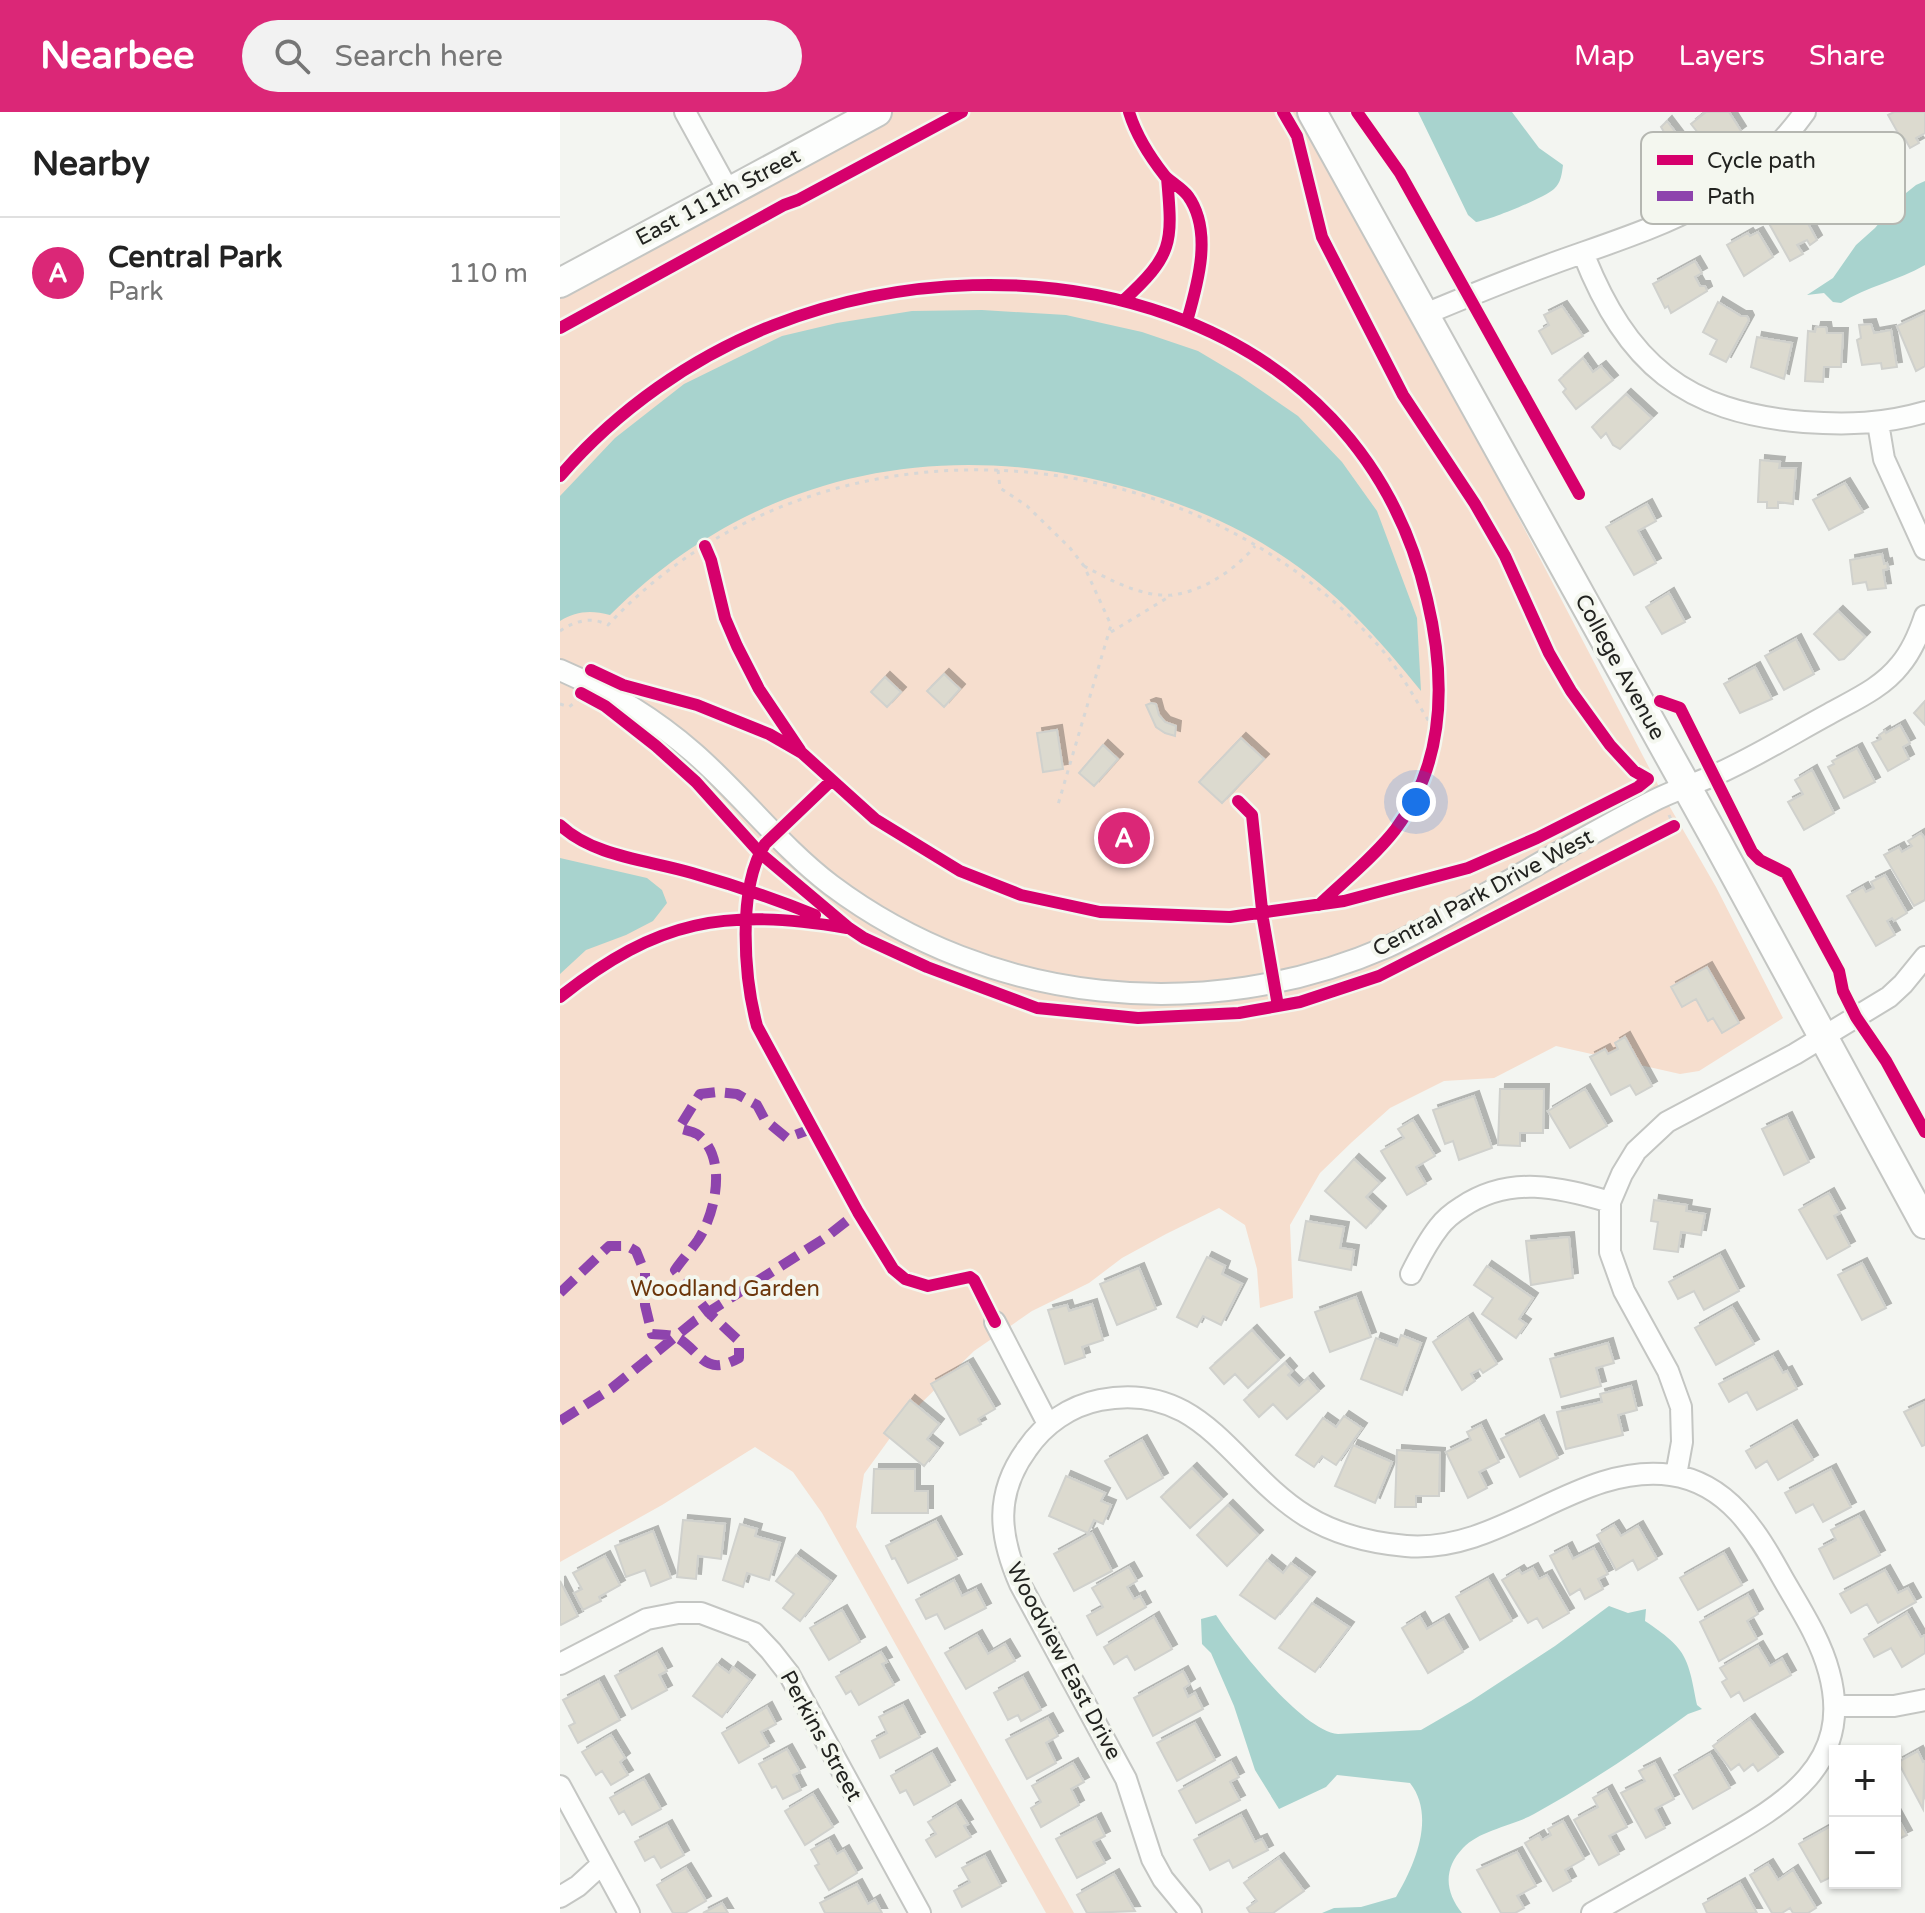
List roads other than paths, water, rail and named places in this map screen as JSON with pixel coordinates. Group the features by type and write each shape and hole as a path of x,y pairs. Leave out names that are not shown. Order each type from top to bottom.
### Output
{"main road":[{"name":"East 111th Street","path":"560,283 877,112"},
{"name":"College Avenue","path":"1312,112 1925,1224"}],"street":[{"path":"685,112 729,192"},
{"path":"1790,132 1805,112"},
{"path":"1423,315 1660,224"},
{"path":"1583,253 1598,290 1630,343 1645,359 1683,388 1707,401 1751,415 1840,425 1878,423 1925,412"},
{"path":"1878,423 1884,459 1925,549"},
{"name":"Central Park Drive West","path":"560,670 584,691 646,716 679,741 719,776 781,843 837,889 877,915 933,945 995,969 1046,983 1104,992 1164,995 1242,990 1334,967 1411,935 1650,802 1735,765 1872,689 1899,666 1918,638 1925,616"},
{"path":"1676,1475 1682,1442 1681,1407 1668,1371 1614,1269 1610,1252 1610,1202 1622,1174 1636,1151 1667,1122 1823,1037 1889,997 1925,957"},
{"path":"1411,1274 1440,1225 1455,1211 1492,1191 1533,1185 1610,1202"},
{"path":"995,1322 1048,1424 1070,1410 1093,1401 1117,1397 1146,1398 1180,1408 1210,1427 1304,1515 1364,1540 1411,1546 1437,1545 1483,1534 1612,1479 1633,1474 1676,1475 1714,1491 1732,1503 1749,1522 1823,1655 1835,1706 1833,1728 1824,1754 1797,1791 1764,1815 1592,1913"},
{"name":"Woodview East Drive","path":"1048,1424 1012,1472 1003,1519 1007,1553 1020,1584 1126,1779 1152,1859 1163,1879 1191,1913"},
{"name":"Perkins Street","path":"560,1664 647,1619 678,1613 701,1613 754,1633 789,1674 920,1913"},
{"path":"1835,1706 1894,1706 1925,1700"},
{"path":"560,1786 629,1913"},
{"path":"560,1897 578,1886 602,1864"}],"water":[{"path":"1418,112 1512,112 1539,148 1563,165 1561,178 1554,189 1529,203 1476,222 1468,215"},
{"path":"1925,181 1925,265 1841,303 1833,302 1824,293 1807,295 1833,278 1856,245 1878,224 1905,224 1905,194"},
{"path":"982,310 1066,315 1142,332 1198,351 1298,416 1342,462 1377,511 1417,618 1421,691 1372,634 1318,582 1243,532 1187,507 1129,488 1058,472 987,465 918,467 851,478 786,499 724,528 665,567 610,615 584,612 560,621 560,496 615,438 684,384 782,336 912,311"},
{"path":"560,858 647,878 662,890 667,903 653,921 586,950 560,974"},
{"path":"1609,1606 1628,1613 1646,1609 1645,1621 1678,1647 1688,1665 1697,1705 1702,1709 1688,1714 1554,1803 1470,1842 1457,1856 1449,1872 1452,1897 1462,1913 1322,1913 1396,1897 1416,1856 1420,1840 1422,1825 1418,1796 1410,1783 1337,1775 1326,1787 1279,1809 1255,1770 1234,1706 1211,1653 1202,1644 1201,1619 1216,1615 1238,1646 1288,1703 1323,1729 1338,1734 1421,1730 1555,1646"}],"place":[{"name":"Central Park","path":"1124,838"}],"park label":[{"name":"Woodland Garden","path":"725,1289"}]}
